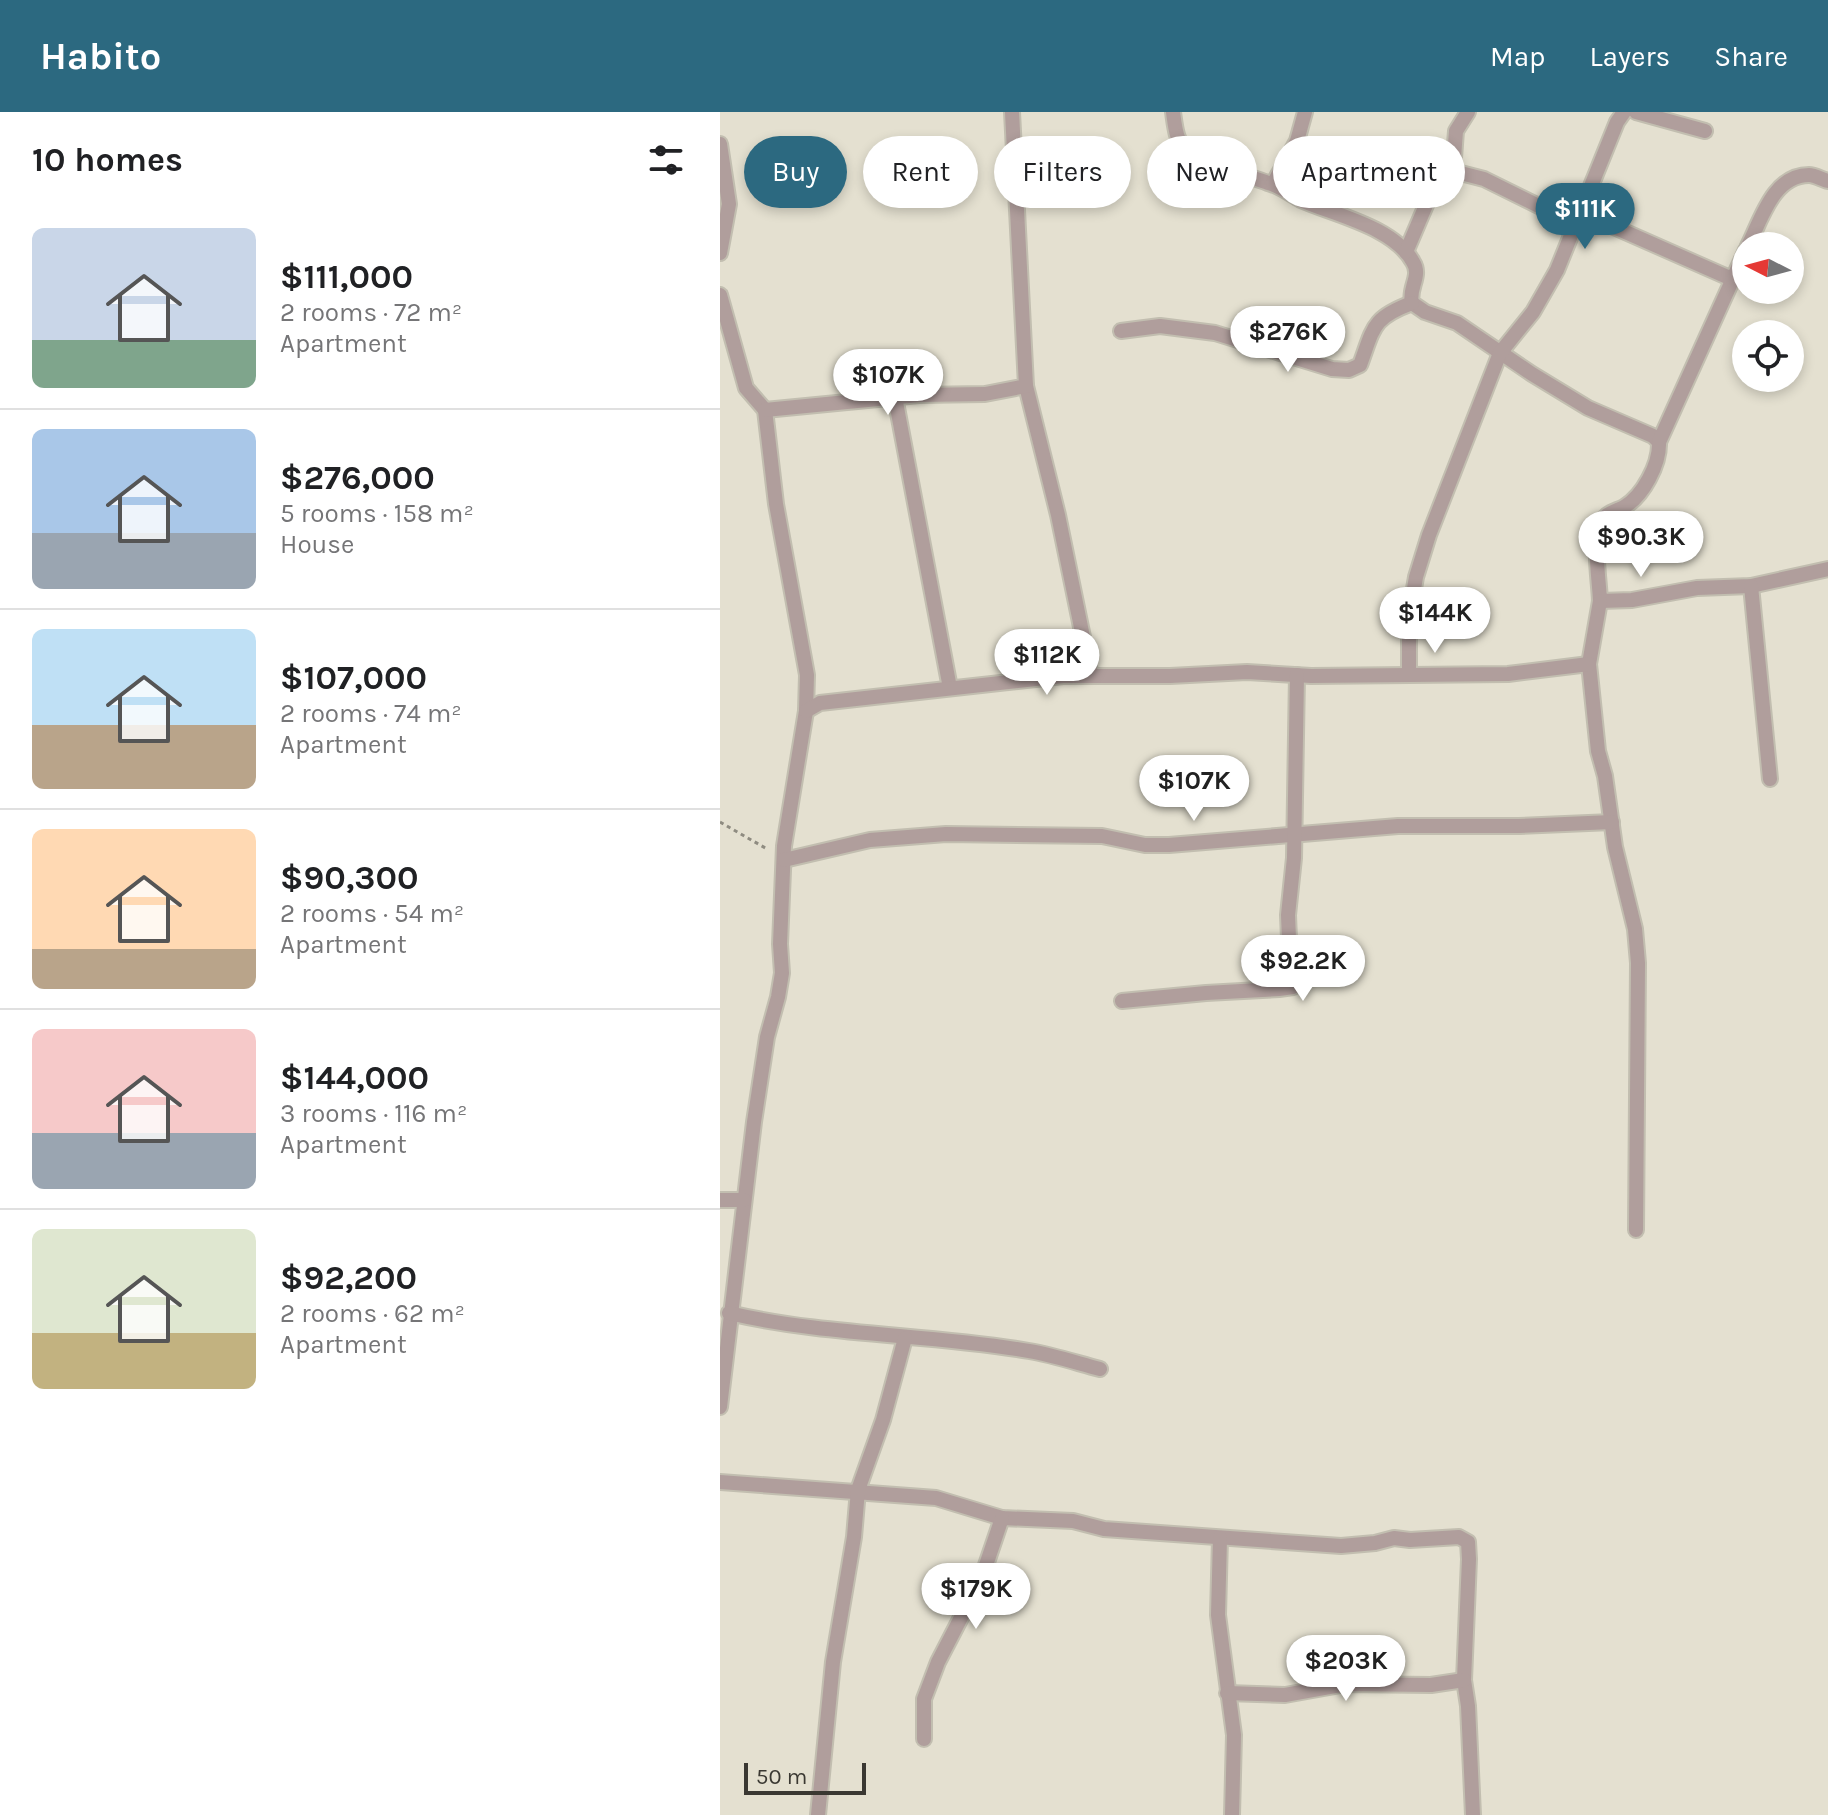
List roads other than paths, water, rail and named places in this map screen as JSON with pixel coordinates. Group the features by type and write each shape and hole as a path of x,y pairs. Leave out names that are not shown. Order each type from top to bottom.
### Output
{"street":[{"path":"1012,112 1026,386 1058,515 1091,676"},
{"path":"1173,112 1176,134 1188,153 1273,184"},
{"path":"1298,136 1305,112"},
{"path":"1456,136 1468,112"},
{"path":"1409,674 1409,618 1416,577 1429,535 1500,353 1533,312 1557,270 1623,112"},
{"path":"1636,112 1705,131"},
{"path":"720,144 729,204 720,253"},
{"path":"1465,174 1732,279 1659,442 1658,456 1640,493 1624,507 1607,514 1601,523 1597,566 1600,601 1589,664 1598,751 1635,929 1638,963 1636,1230"},
{"path":"1755,232 1776,190 1790,181 1809,175 1828,181"},
{"path":"1323,208 1396,242 1406,252 1417,273 1410,295 1412,303 1425,312 1457,323 1588,408 1653,436 1659,442"},
{"path":"1406,252 1425,208"},
{"path":"720,295 746,388 765,410 776,504 807,675 806,711 784,860 780,944 782,973 767,1037 729,1313 720,1407"},
{"path":"1121,331 1160,326 1215,333 1332,369 1349,370 1360,365 1374,328 1388,312 1412,303"},
{"path":"765,410 895,397 985,394 1026,386"},
{"path":"895,397 950,688"},
{"path":"1600,601 1632,600 1697,588 1751,586 1828,569"},
{"path":"1751,586 1770,779"},
{"path":"806,711 820,703 1091,676 1247,672 1297,675 1508,674 1589,664"},
{"path":"1122,1001 1279,989 1293,987 1302,979 1303,972 1289,939 1288,915 1295,833 1297,675"},
{"path":"784,860 870,840 946,834 1102,836 1157,845 1398,826 1612,822"},
{"path":"720,1200 744,1200"},
{"path":"729,1313 905,1338 1031,1351 1100,1369"},
{"path":"818,1815 833,1662 854,1537 858,1490 883,1420 905,1338"},
{"path":"720,1482 936,1498 1002,1518 1059,1519 1104,1529 1220,1538 1341,1546 1394,1538 1459,1537 1468,1542 1464,1680 1473,1815"},
{"path":"924,1739 924,1699 938,1662 982,1577 1002,1518"},
{"path":"1220,1538 1218,1615 1234,1735 1232,1815"},
{"path":"1227,1693 1285,1695 1346,1684 1431,1685 1464,1680"}]}
